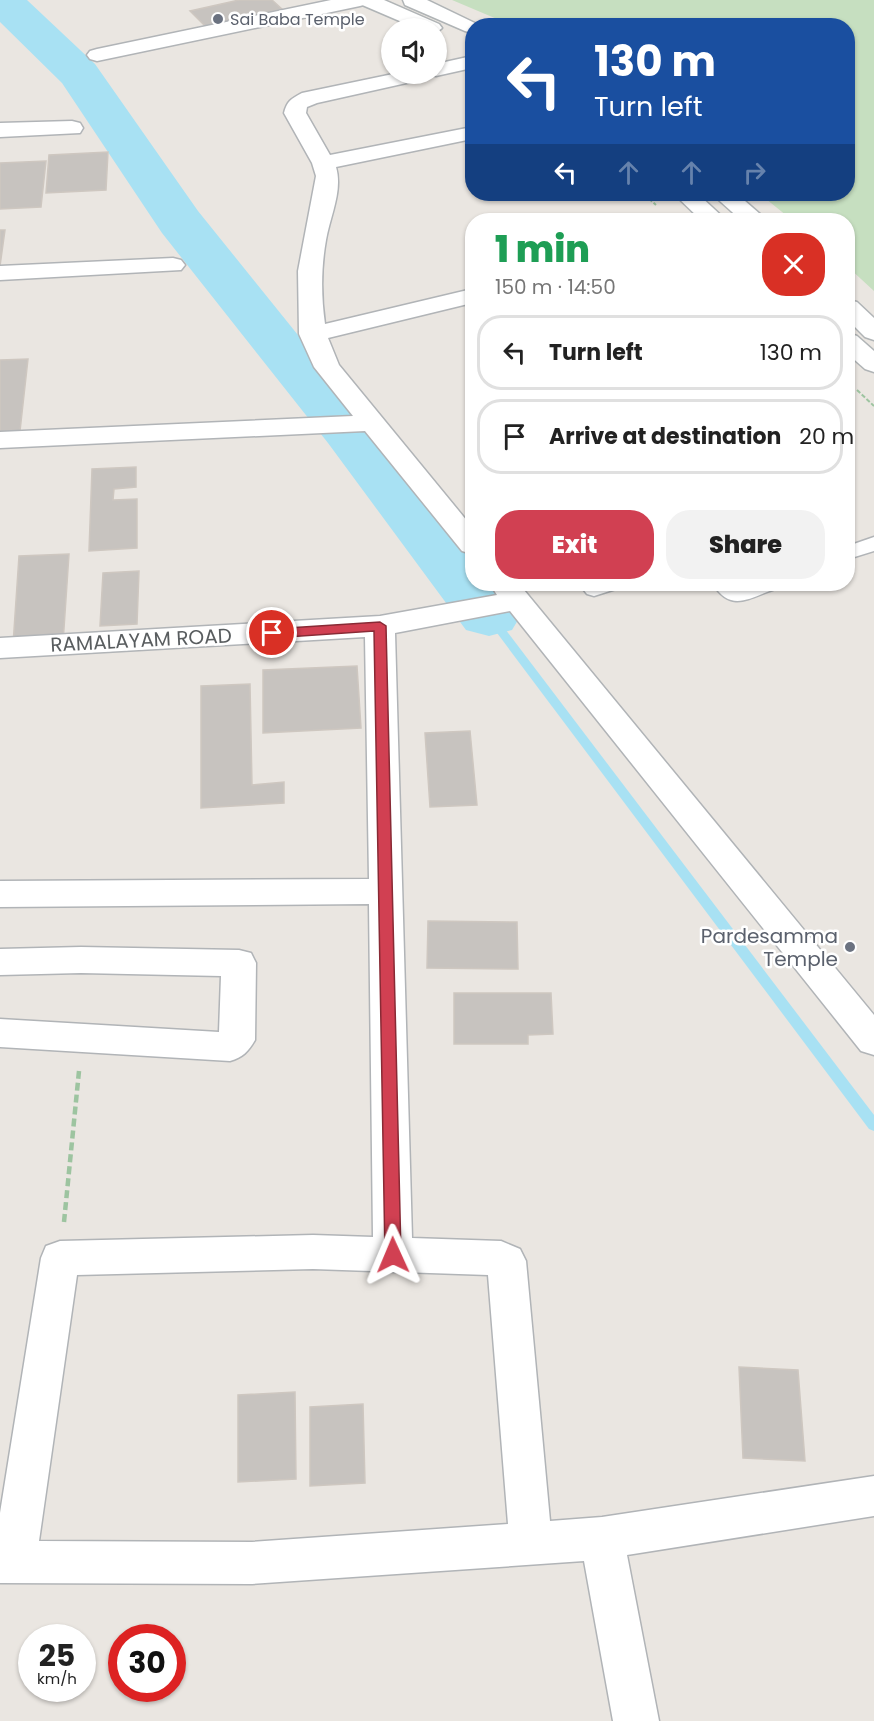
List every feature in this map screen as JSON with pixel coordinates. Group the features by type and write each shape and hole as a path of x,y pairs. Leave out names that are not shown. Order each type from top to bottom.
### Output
{"street":[{"path":"97,55 360,0"},
{"path":"368,0 409,18"},
{"path":"411,0 465,24"},
{"path":"447,36 465,44"},
{"path":"447,68 465,64"},
{"path":"381,83 310,98 297,104 295,113 323,163 327,186 311,263 312,334 317,351 327,367 465,536"},
{"path":"0,130 72,128"},
{"path":"323,163 465,134"},
{"path":"693,201 706,213"},
{"path":"732,201 746,213"},
{"path":"0,273 173,265"},
{"path":"312,334 465,298"},
{"path":"855,314 874,332"},
{"path":"855,346 874,364"},
{"path":"0,440 373,423"},
{"path":"497,600 874,1041"},
{"name":"RAMALAYAM ROAD","path":"0,648 380,626 497,600"},
{"path":"380,626 393,1255"},
{"path":"0,894 386,891"},
{"path":"0,962 81,960 239,963 237,1040 230,1047 0,1033"},
{"path":"531,1544 506,1261 501,1258 313,1252 60,1258 7,1562 252,1563 531,1544 602,1538 874,1496"},
{"path":"602,1538 636,1721"}],"lane":[{"path":"855,551 874,544"},
{"path":"730,591 735,596 749,591"}],"path":[{"path":"855,388 874,405"},
{"path":"60,1258 82,1037"}],"green space":[{"path":"452,0 874,0 874,291 855,273 855,213 783,213 769,201 855,201 855,18 494,18"}],"building":[{"name":"Sai Baba Temple","path":"239,0 272,0 282,9 206,27 190,11"},
{"path":"108,152 106,190 46,193 49,155"},
{"path":"46,161 41,207 0,209 0,163"},
{"path":"0,230 5,230 0,266"},
{"path":"28,359 20,431 0,432 0,360"},
{"path":"136,467 136,487 114,489 113,500 137,499 137,548 89,551 92,469"},
{"path":"69,554 63,643 13,645 19,556"},
{"path":"139,571 137,624 100,626 103,573"},
{"path":"357,666 361,728 263,733 263,670"},
{"path":"250,684 252,785 284,782 284,803 201,808 201,686"},
{"path":"470,731 477,805 430,807 425,733"},
{"path":"428,921 517,922 518,969 427,968"},
{"path":"454,993 551,993 553,1034 528,1035 528,1044 454,1044"},
{"path":"739,1367 798,1370 805,1461 743,1458"},
{"path":"295,1392 296,1479 238,1482 238,1395"},
{"path":"363,1404 365,1483 310,1486 310,1407"}],"waterway":[{"path":"2,0 79,74 180,222 348,431 465,584"},
{"path":"471,591 489,615"},
{"path":"489,615 874,1125"}],"place":[{"name":"Sai Baba Temple","path":"218,19"},
{"name":"Pardesamma Temple","path":"850,947"}],"route":[{"path":"272,633 380,626 393,1255"}]}
